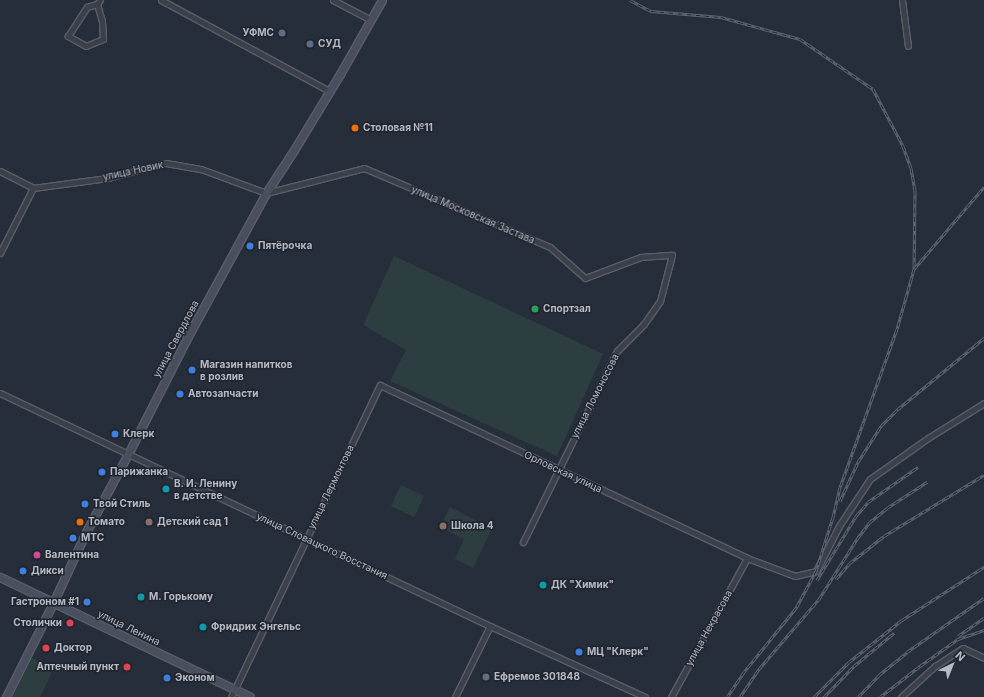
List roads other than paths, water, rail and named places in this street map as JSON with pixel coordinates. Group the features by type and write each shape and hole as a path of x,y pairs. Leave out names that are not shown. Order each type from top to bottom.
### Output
{"main road":[{"name":"улица Свердлова","path":"6,697 53,603 86,532 128,454 187,338 266,193 329,91 382,0"},
{"name":"улица Ленина","path":"0,578 250,697"}],"street":[{"path":"161,0 329,91"},
{"path":"333,0 371,20"},
{"path":"902,0 908,46"},
{"path":"99,2 102,21 102,39 86,46 68,36 87,6 99,2"},
{"name":"улица Новик","path":"33,188 107,178 166,163 201,169 266,193"},
{"name":"улица Московская Застава","path":"266,193 364,168 550,248 585,278 641,257 672,255"},
{"path":"0,171 33,188 0,253"},
{"name":"улица Ломоносова","path":"523,542 617,351 644,324 660,301 672,255"},
{"name":"Орловская улица","path":"380,385 747,558 795,576 816,571 839,526 870,479 928,438 984,403"},
{"name":"улица Лермонтова","path":"231,697 380,385"},
{"name":"улица Словацкого Восстания","path":"0,393 490,626 645,697"},
{"name":"улица Некрасова","path":"671,697 747,558"},
{"path":"455,697 490,626"},
{"path":"901,697 935,666 963,648 984,658"}],"railway":[{"path":"630,0 651,11 721,17 800,39 873,89 903,146 911,168 915,190 914,269 897,329 840,487 833,517 816,571 796,608 744,672 727,697"},
{"path":"914,269 984,187"},
{"path":"840,501 858,462 881,426 898,409 984,338"},
{"path":"817,580 856,516 868,502 918,467"},
{"path":"836,579 850,563 884,536 984,475"},
{"path":"740,697 759,669 819,599 857,539 870,522 887,508 927,482"},
{"path":"814,697 849,662 902,620 984,567"},
{"path":"858,697 879,675 907,652 984,598"},
{"path":"958,636 984,618"},
{"path":"880,697 958,639 984,630"},
{"path":"824,697 854,666 894,633"}],"place":[{"name":"УФМС","path":"282,33"},
{"name":"СУД","path":"310,44"},
{"name":"Столовая №11","path":"355,128"},
{"name":"Пятёрочка","path":"250,246"},
{"name":"Спортзал","path":"535,309"},
{"name":"Магазин напитков в розлив","path":"192,370"},
{"name":"Автозапчасти","path":"180,394"},
{"name":"Клерк","path":"115,434"},
{"name":"Парижанка","path":"102,472"},
{"name":"В. И. Ленину в детстве","path":"166,489"},
{"name":"Твой Стиль","path":"85,504"},
{"name":"Томато","path":"80,522"},
{"name":"Детский сад 1","path":"149,522"},
{"name":"Школа 4","path":"443,526"},
{"name":"МТС","path":"73,538"},
{"name":"Валентина","path":"37,555"},
{"name":"Дикси","path":"23,571"},
{"name":"ДК \"Химик\"","path":"543,585"},
{"name":"М. Горькому","path":"141,597"},
{"name":"Гастроном #1","path":"87,602"},
{"name":"Столички","path":"70,623"},
{"name":"Фридрих Энгельс","path":"203,627"},
{"name":"Доктор","path":"46,648"},
{"name":"МЦ \"Клерк\"","path":"579,652"},
{"name":"Аптечный пункт","path":"127,667"},
{"name":"Ефремов 301848","path":"486,677"},
{"name":"Эконом","path":"167,678"}]}
